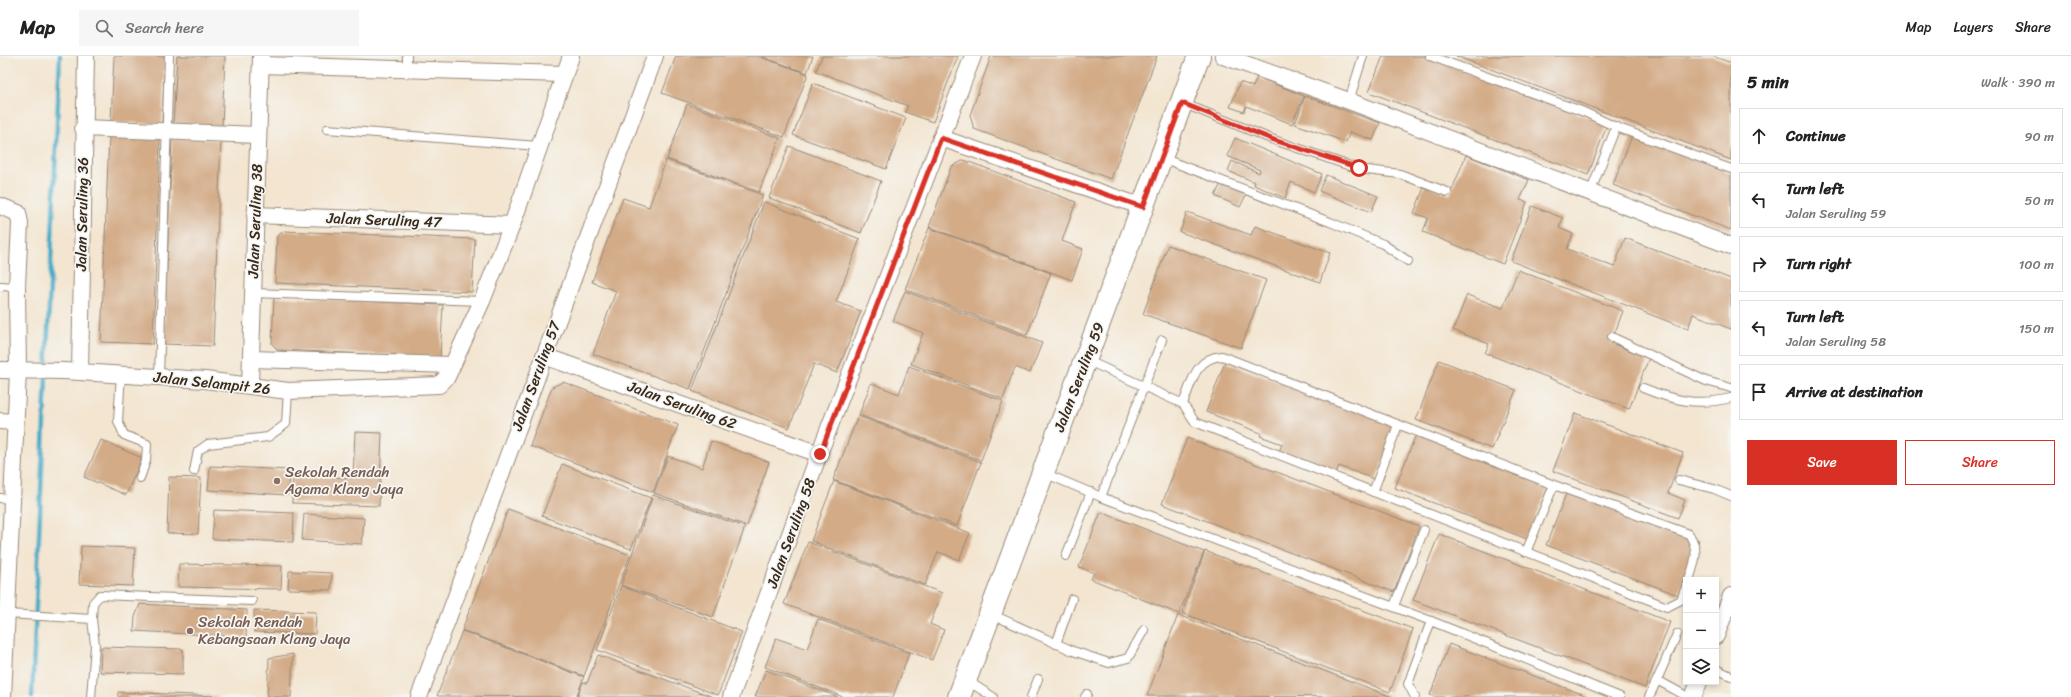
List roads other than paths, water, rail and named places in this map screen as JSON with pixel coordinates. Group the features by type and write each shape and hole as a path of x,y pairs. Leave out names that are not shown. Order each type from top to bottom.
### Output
{"main road":[{"name":"Jalan Seruling 59","path":"962,688 1199,56"}],"street":[{"name":"Jalan Seruling 36","path":"80,372 86,56"},
{"path":"452,365 482,301 512,225 538,146 571,56"},
{"name":"Jalan Seruling 57","path":"419,697 655,56"},
{"name":"Jalan Seruling 58","path":"731,697 820,454 973,56"},
{"path":"1223,56 1254,61 1349,101 1731,246"},
{"path":"261,61 407,63 564,74"},
{"name":"Jalan Seruling 38","path":"250,386 261,61"},
{"path":"84,128 258,135"},
{"path":"941,138 1143,207"},
{"path":"0,206 18,213 20,223 17,287 18,371 8,422 4,570 6,614 3,643 3,697"},
{"name":"Jalan Seruling 47","path":"255,215 512,225"},
{"name":"Jalan Seruling 62","path":"544,356 820,454"},
{"name":"Jalan Selampit 26","path":"0,370 121,374 206,380 288,390 439,385 447,377 452,365 251,359"},
{"path":"1719,628 1731,596"},
{"path":"1693,697 1698,685"}],"lane":[{"path":"159,377 169,56"},
{"path":"1349,101 1363,56"},
{"path":"1430,56 1584,112 1616,127 1731,169"},
{"path":"1182,103 1281,142 1359,168 1400,174 1447,192"},
{"path":"1590,193 1616,127"},
{"path":"327,129 538,146"},
{"path":"1161,158 1330,222 1382,244 1408,261"},
{"path":"0,286 17,287"},
{"path":"252,293 482,301"},
{"path":"1612,337 1706,381 1731,388"},
{"path":"1102,497 1162,340"},
{"path":"1183,404 1201,364 1210,357 1222,356 1554,485 1689,534 1696,545 1694,564 1689,577"},
{"path":"1085,360 1183,404 1195,422 1373,492 1667,607 1681,600 1683,595"},
{"path":"121,374 118,420 124,435 147,444 146,461 140,478"},
{"path":"1643,388 1668,398 1695,403 1731,398"},
{"path":"194,471 198,451 208,444 268,437 286,424 288,390"},
{"path":"1373,492 1398,425"},
{"path":"1043,473 1102,497 1394,606 1620,697"},
{"path":"1679,480 1714,489 1731,496"},
{"path":"1526,552 1554,485"},
{"path":"1066,556 1091,492"},
{"path":"1394,606 1424,530"},
{"path":"91,697 95,645 92,619 93,603 100,596 252,601"},
{"path":"1056,644 1072,599"},
{"path":"6,614 92,619"},
{"path":"990,614 1056,644 1109,663 1128,658 1144,630"},
{"path":"1415,697 1408,684 1431,621"},
{"path":"1649,697 1677,634"},
{"path":"1719,670 1731,676"},
{"path":"1031,697 1038,679"},
{"path":"1657,680 1688,697"},
{"path":"962,688 993,697"}],"waterway":[{"path":"32,697 60,56"}],"place":[{"name":"Sekolah Rendah Agama Klang Jaya","path":"277,481"},
{"name":"Sekolah Rendah Kebangsaan Klang Jaya","path":"190,631"}]}
